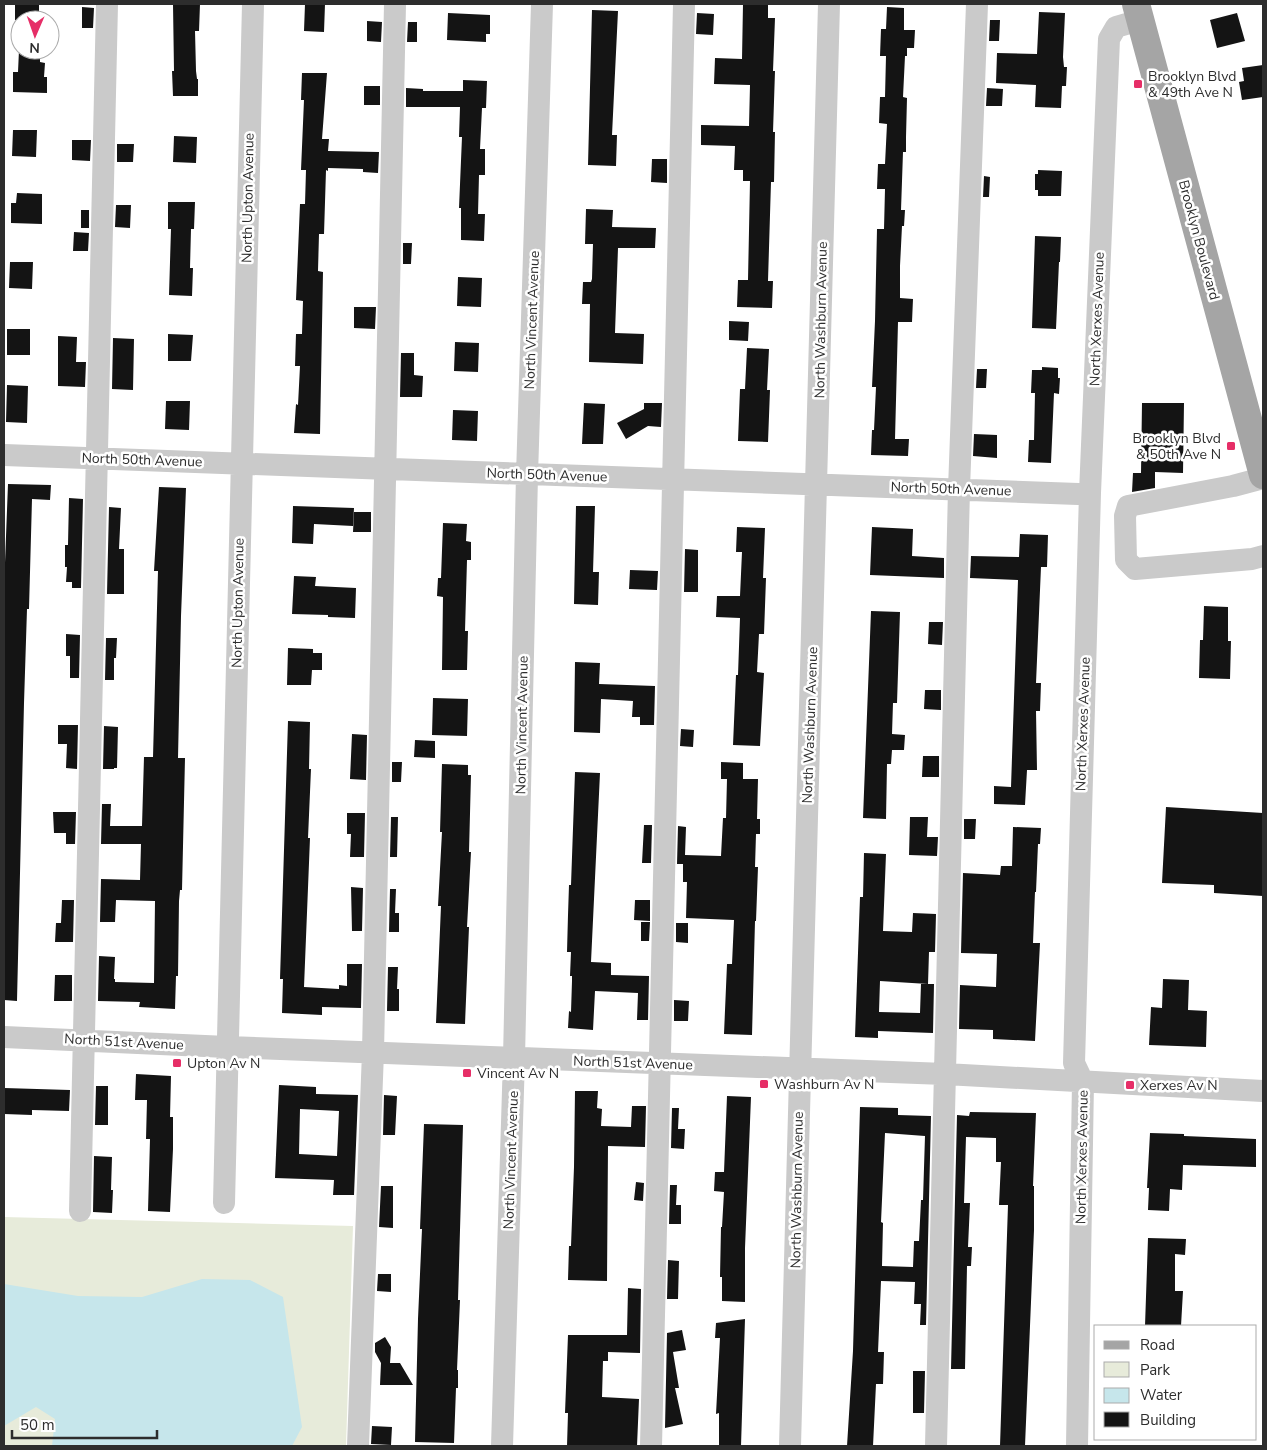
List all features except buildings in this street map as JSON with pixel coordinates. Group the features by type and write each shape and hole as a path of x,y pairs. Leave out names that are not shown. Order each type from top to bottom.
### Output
{"main road":[{"name":"Brooklyn Boulevard","path":"1138,12 1263,477"}],"street":[{"path":"80,1212 107,4"},
{"name":"North Upton Avenue","path":"224,1203 253,4"},
{"path":"358,1446 373,1052 395,4"},
{"name":"North Vincent Avenue","path":"502,1446 514,1058 527,475 542,4"},
{"path":"650,1446 684,4"},
{"name":"North Washburn Avenue","path":"790,1446 829,4"},
{"path":"936,1446 959,489 977,4"},
{"name":"North Xerxes Avenue","path":"1077,1446 1083,1082 1074,1064 1090,493 1109,40 1116,27 1138,12"},
{"name":"North 50th Avenue","path":"4,455 527,475 1090,493"},
{"path":"1263,477 1233,486 1128,506 1125,516 1126,560 1135,569 1252,559 1263,556"},
{"name":"North 51st Avenue","path":"4,1037 945,1074 1263,1091"}],"green space":[{"path":"4,1217 353,1226 346,1446 4,1446"}],"water":[{"path":"202,1279 250,1280 283,1297 302,1427 292,1446 52,1446 55,1419 36,1407 4,1426 4,1284 78,1296 142,1297"}],"place":[{"name":"Brooklyn Blvd & 49th Ave N","path":"1138,84"},
{"name":"Brooklyn Blvd & 50th Ave N","path":"1231,446"},
{"name":"Upton Av N","path":"177,1063"},
{"name":"Vincent Av N","path":"467,1073"},
{"name":"Washburn Av N","path":"764,1084"},
{"name":"Xerxes Av N","path":"1130,1085"}]}
